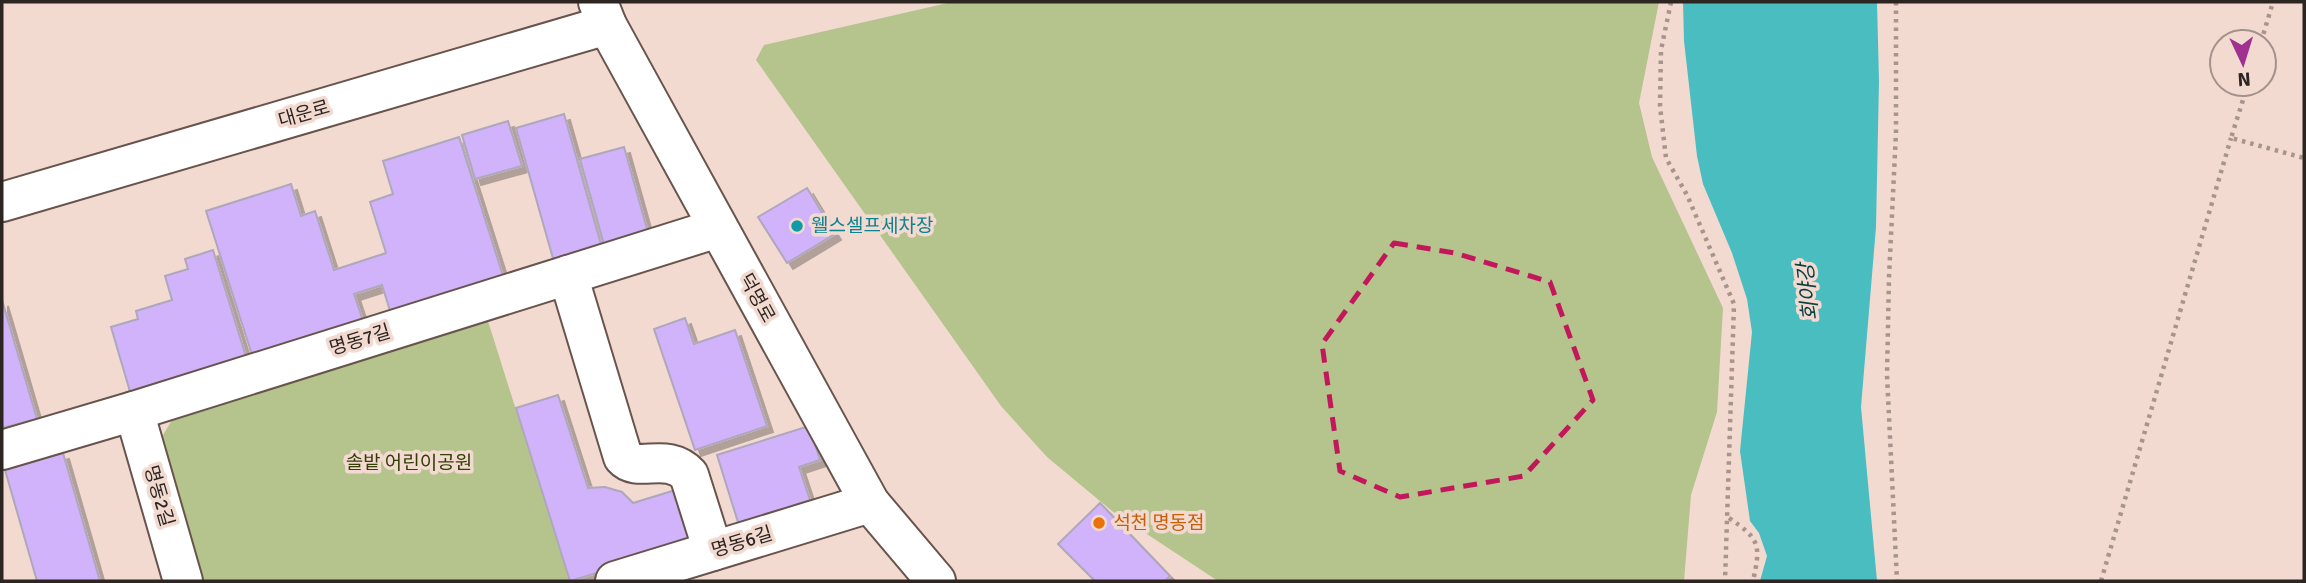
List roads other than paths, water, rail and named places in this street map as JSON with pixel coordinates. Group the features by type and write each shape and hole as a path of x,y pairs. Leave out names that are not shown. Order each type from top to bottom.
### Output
{"street":[{"name":"대운로","path":"2,202 603,14"},
{"name":"덕명로","path":"603,14 870,503 936,581"},
{"name":"명동7길","path":"2,450 718,228"},
{"path":"568,275 623,457 632,463 665,462 682,467 689,475 713,551"},
{"name":"명동2길","path":"134,411 183,581"},
{"name":"명동6길","path":"615,581 658,575 713,551 870,503"}],"water":[{"name":"회야강","path":"1683,2 1877,2 1879,81 1876,227 1861,407 1877,581 1760,581 1767,556 1759,533 1750,521 1740,451 1752,332 1747,299 1732,253 1703,184 1697,156 1684,41"}],"place":[{"name":"웰스셀프세차장","path":"797,226"},
{"name":"석천 명동점","path":"1099,523"}],"park label":[{"name":"솔밭 어린이공원","path":"409,463"}]}
